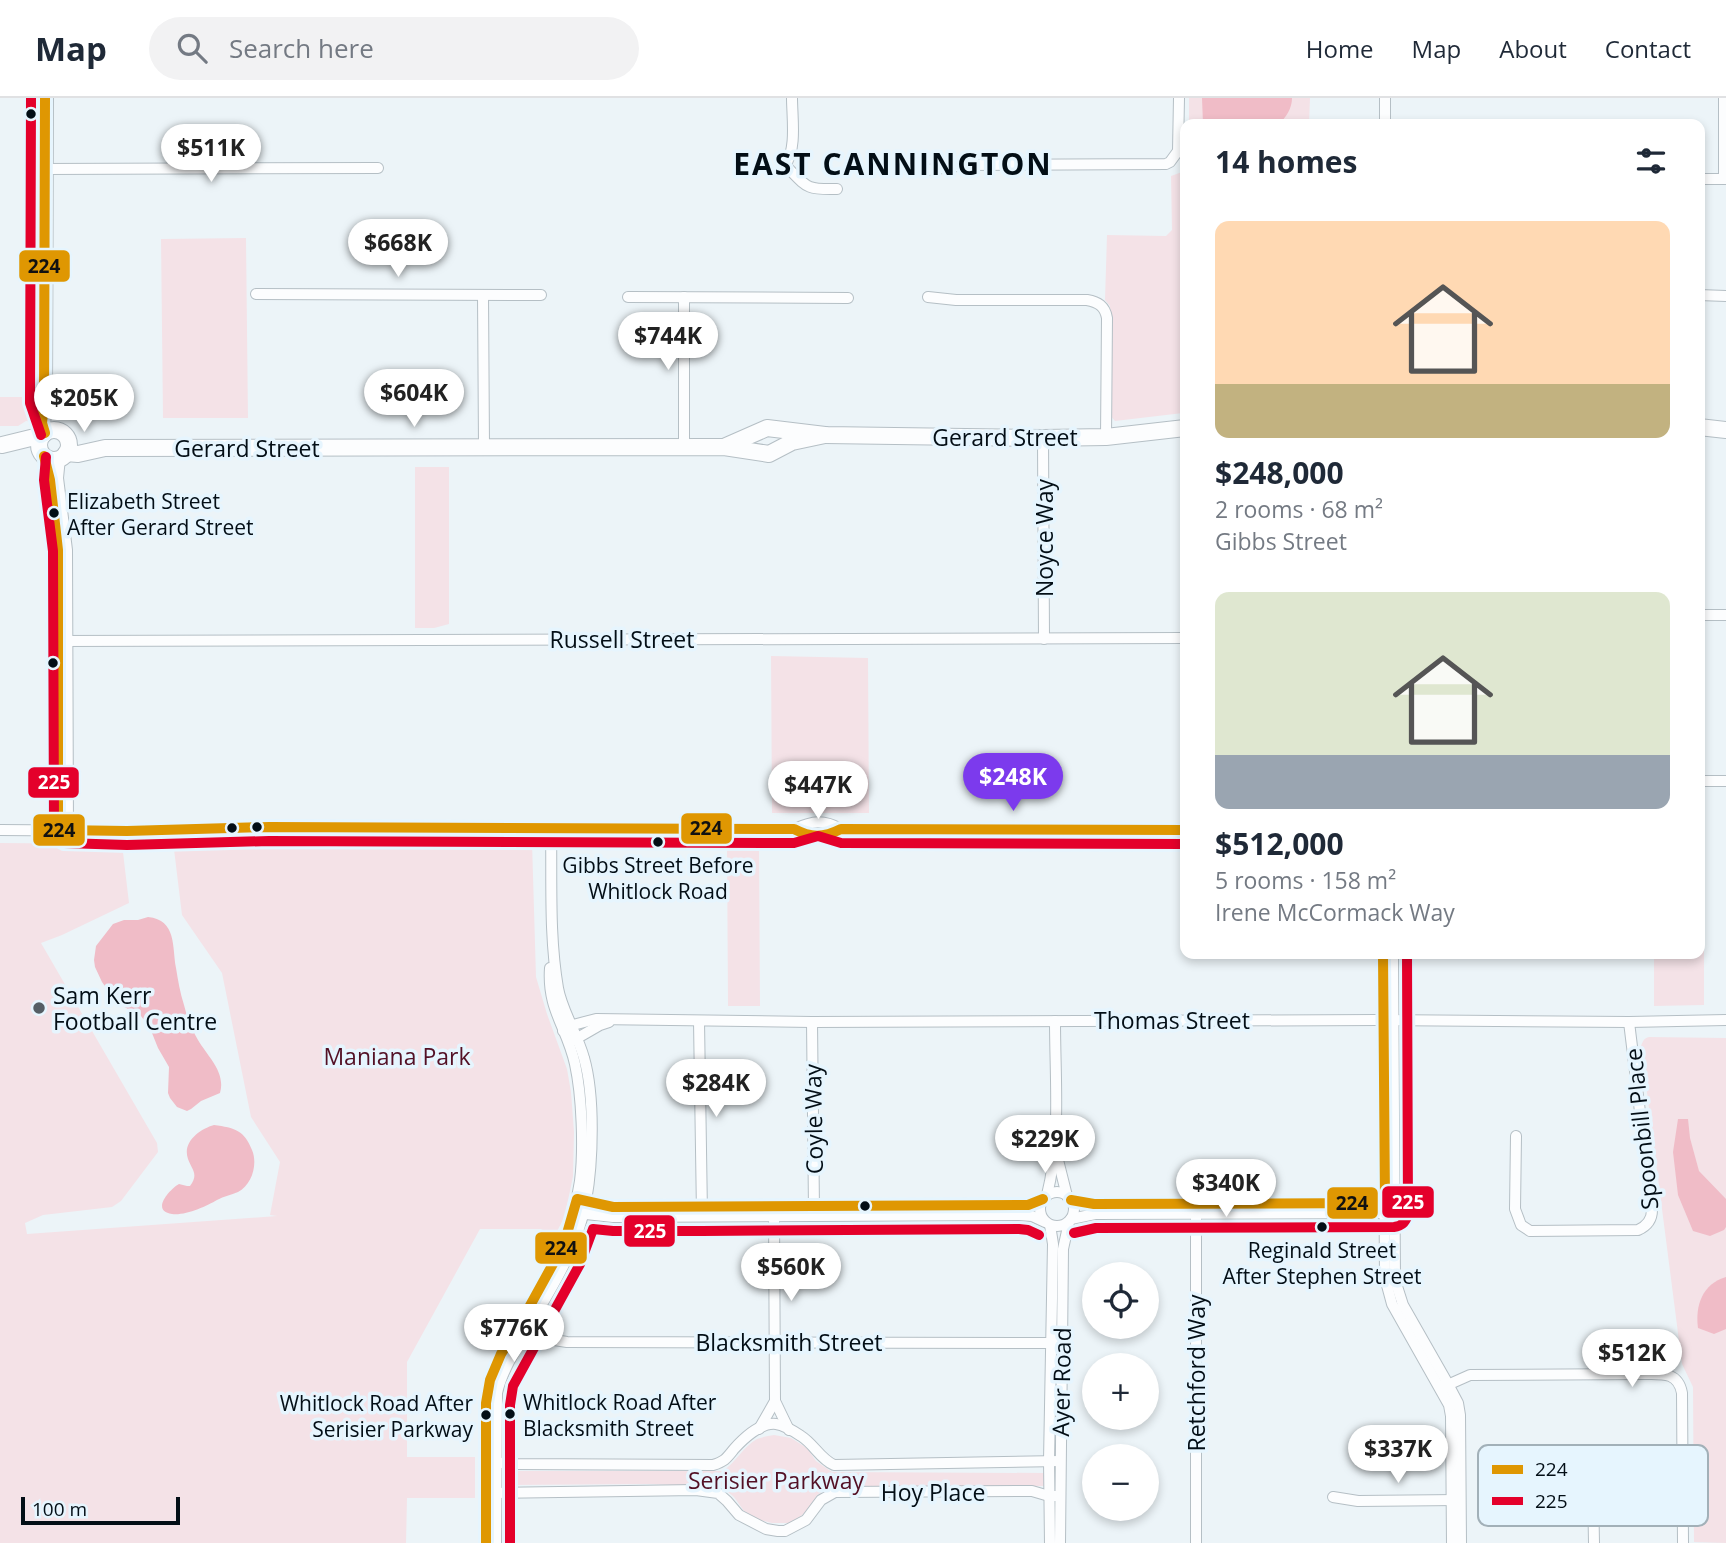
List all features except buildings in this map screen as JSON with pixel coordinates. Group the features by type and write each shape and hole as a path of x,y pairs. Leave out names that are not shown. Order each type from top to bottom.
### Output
{"street":[{"path":"45,98 42,423 52,444 67,550 63,641 63,830"},
{"path":"792,98 791,156 785,165 810,188 837,189"},
{"path":"928,170 964,165 1166,164 1171,162 1178,151 1180,98"},
{"path":"1385,98 1385,119"},
{"path":"1705,179 1725,179 1724,98"},
{"path":"44,169 378,168"},
{"path":"256,294 541,295"},
{"path":"483,295 484,447"},
{"path":"1705,295 1726,296"},
{"path":"628,297 848,298"},
{"path":"684,297 684,447"},
{"path":"928,298 1087,299 1100,304 1106,310 1107,318 1106,437"},
{"name":"Gerard Street","path":"724,447 767,428 825,435 1043,438 1106,437 1180,429"},
{"path":"1705,428 1726,430"},
{"name":"Gerard Street","path":"1,445 52,444 78,454 105,448 484,447 724,447 769,454 792,442 825,435"},
{"name":"Noyce Way","path":"1043,438 1044,639"},
{"path":"1705,615 1726,615"},
{"name":"Russell Street","path":"63,641 1180,638"},
{"path":"1705,781 1726,781"},
{"path":"0,830 127,831 269,827 794,829 812,822 824,822 841,829 1180,830"},
{"path":"486,1543 500,1381 525,1324 568,1256 576,1236 582,1200 579,1089 573,1041 552,1003 549,988 553,941 551,829"},
{"path":"1383,959 1388,1020 1389,1208 1385,1275 1395,1310 1445,1386 1451,1416 1461,1543"},
{"path":"1388,1020 1393,959"},
{"name":"Thomas Street","path":"568,1028 596,1019 812,1022 1726,1020"},
{"name":"Thomas Street","path":"573,1041 600,1025 619,1020"},
{"path":"699,1021 702,1212"},
{"path":"1048,1224 1042,1218 1040,1208 1051,1179 1056,1146 1055,1021"},
{"name":"Coyle Way","path":"812,1022 814,1212"},
{"name":"Spoonbill Place","path":"1516,1136 1515,1209 1518,1221 1524,1228 1530,1231 1638,1230 1648,1224 1652,1210 1629,1022"},
{"path":"1056,1146 1074,1211 1070,1220"},
{"path":"814,1212 1028,1205 1057,1192 1094,1204 1196,1208 1389,1208"},
{"path":"582,1200 614,1207 702,1212"},
{"path":"578,1213 613,1217 774,1211 1019,1214 1060,1226 1070,1220 1095,1214 1196,1208"},
{"name":"Retchford Way","path":"1196,1208 1196,1543"},
{"path":"774,1211 775,1401 789,1430"},
{"name":"Ayer Road","path":"1056,1342 1063,1249 1070,1220"},
{"name":"Ayer Road","path":"1048,1224 1053,1244 1056,1342 1054,1496 1050,1543"},
{"name":"Blacksmith Street","path":"525,1324 548,1339 566,1342 1056,1342"},
{"path":"1445,1386 1470,1376 1663,1374 1671,1376 1681,1386 1683,1445"},
{"path":"759,1429 775,1401"},
{"path":"491,1462 713,1465 725,1461 735,1448 759,1429 777,1424 804,1437 826,1461 834,1465 1054,1461"},
{"path":"491,1492 696,1490 718,1493 739,1515 781,1535"},
{"name":"Hoy Place","path":"781,1535 806,1520 821,1500 835,1492 1032,1491 1054,1496"},
{"path":"491,1492 496,1543"},
{"name":"Ayer Road","path":"1054,1496 1060,1543"},
{"path":"1333,1497 1358,1501 1456,1500"},
{"path":"1452,1543 1456,1500"},
{"path":"766,1529 771,1543"}],"green space":[{"path":"1189,98 1310,98 1309,119 1189,119"},
{"path":"1180,173 1180,413 1115,421 1110,415 1110,306 1105,300 1107,235 1166,236 1172,230 1171,176"},
{"path":"246,238 248,418 163,418 161,239"},
{"path":"0,397 34,397 34,422 26,421 18,426 0,426"},
{"path":"415,467 449,467 449,624 434,628 415,628"},
{"path":"771,656 868,658 869,813 772,813"},
{"name":"Maniana Park","path":"173,841 532,842 536,977 567,1069 574,1132 573,1176 564,1218 554,1237 541,1229 480,1229 407,1362 407,1457 475,1457 475,1498 407,1498 406,1543 0,1543 0,843 122,844 129,903 41,943 157,1143 158,1152 121,1201 112,1207 43,1215 25,1223 27,1234 277,1216 270,1215 280,1162 251,1117 222,973 182,915"},
{"path":"727,845 759,845 760,1006 728,1006"},
{"path":"1654,959 1704,959 1704,1005 1654,1006"},
{"path":"1646,1038 1726,1038 1726,1543 1694,1542 1694,1526 1708,1526 1708,1445 1693,1445 1693,1387 1682,1364 1641,1046"},
{"name":"Serisier Parkway","path":"774,1435 791,1438 807,1448 816,1461 832,1472 1044,1473 1044,1486 831,1487 817,1495 809,1509 801,1516 789,1523 772,1523 756,1519 744,1511 722,1487 649,1484 505,1485 505,1471 723,1471 752,1442"}],"shaded area":[{"path":"1202,98 1292,98 1290,109 1283,119 1203,119"},
{"path":"148,917 164,923 169,929 188,1019 220,1078 220,1093 187,1111 177,1107 170,1098 169,1067 150,1028 141,1016 117,1003 95,967 96,946 113,924"},
{"path":"1678,1119 1688,1119 1699,1171 1726,1199 1726,1227 1710,1236 1693,1231 1678,1195 1673,1152"},
{"path":"214,1125 233,1129 246,1138 254,1156 250,1179 238,1192 196,1210 183,1214 166,1212 162,1205 171,1190 179,1184 190,1186 194,1178 187,1153 190,1142 198,1133"},
{"path":"1726,1277 1726,1329 1714,1334 1698,1328 1699,1304 1711,1285"}],"transit line":[{"name":"225","path":"31,98 30,403 41,435"},
{"name":"224","path":"45,98 42,423 45,433"},
{"name":"224","path":"44,456 50,480 58,550 58,830 269,827 794,829 817,836 841,829 1180,830"},
{"name":"225","path":"46,457 44,480 53,551 54,830 56,838 64,843 794,843 818,836 841,843 1180,844"},
{"name":"224","path":"1071,1200 1094,1204 1385,1203 1383,959"},
{"name":"225","path":"1074,1233 1096,1228 1394,1227 1404,1223 1408,1213 1407,959"},
{"name":"224","path":"486,1543 486,1403 490,1380 501,1354 559,1253 577,1199 613,1207 1028,1205 1043,1199"},
{"name":"225","path":"510,1543 510,1405 513,1386 580,1264 593,1229 1019,1229 1039,1235"}],"place":[{"name":"Elizabeth Street After Gerard Street","path":"54,513"},
{"name":"Gibbs Street Before Whitlock Road","path":"658,842"},
{"name":"Sam Kerr Football Centre","path":"39,1008"},
{"name":"Reginald Street After Stephen Street","path":"1322,1227"},
{"name":"Whitlock Road After Blacksmith Street","path":"510,1414"},
{"name":"Whitlock Road After Serisier Parkway","path":"486,1415"}],"district":[{"name":"EAST CANNINGTON","path":"893,163"}]}
